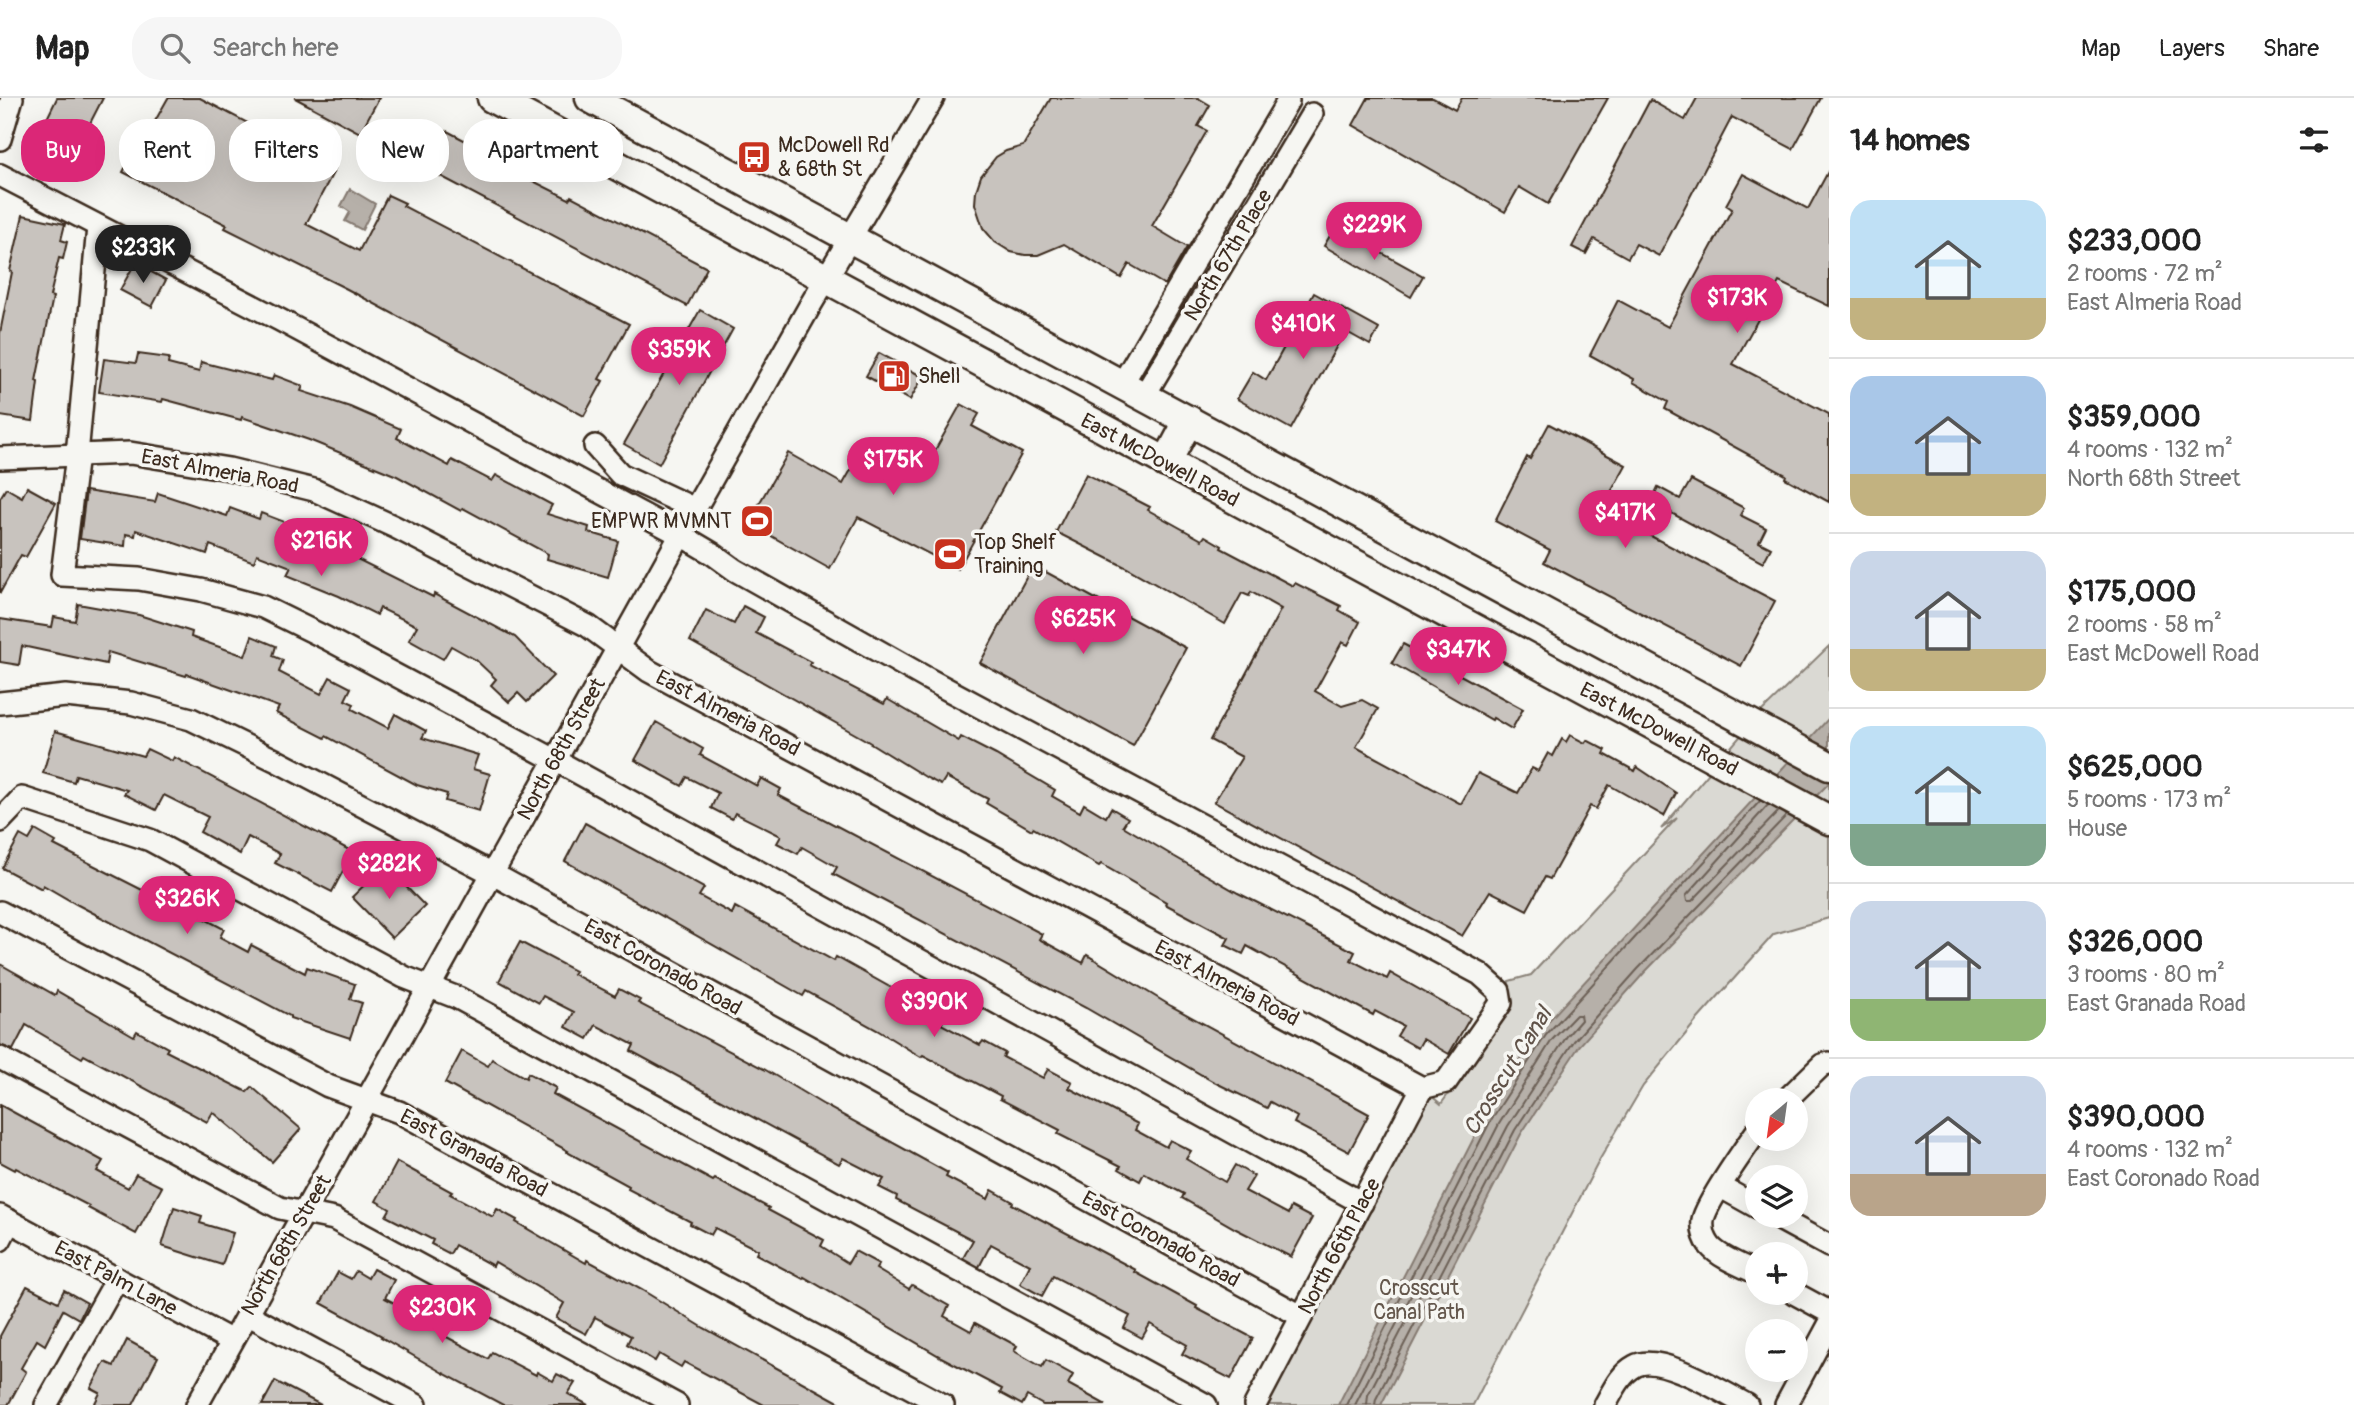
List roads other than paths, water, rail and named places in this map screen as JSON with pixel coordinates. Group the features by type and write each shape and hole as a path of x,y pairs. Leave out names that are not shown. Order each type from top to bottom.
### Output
{"main road":[{"name":"East McDowell Road","path":"492,98 1820,815"},
{"path":"590,98 1829,766"},
{"path":"1166,463 1189,420"}],"street":[{"path":"0,139 12,98"},
{"name":"North 68th Street","path":"197,1405 695,509 933,98"},
{"name":"North 67th Place","path":"1133,391 1288,101"},
{"name":"North 67th Place","path":"1133,391 1312,114"},
{"path":"0,175 292,326 681,535 735,570 928,678 1480,974 1499,991 1501,1003 1446,1082 1422,1088"},
{"path":"98,227 62,575 139,579 201,590 263,607 555,760 1362,1203"},
{"path":"595,446 620,474 695,509"},
{"name":"East Almeria Road","path":"0,458 130,453 229,469 314,490 396,527 587,626 649,671 1422,1088"},
{"name":"East Coronado Road","path":"0,704 66,696 131,703 191,719 493,874 1301,1316"},
{"path":"0,821 22,798 150,840 404,977 458,998 1206,1405"},
{"name":"East Granada Road","path":"0,912 328,1086 399,1112 943,1405"},
{"path":"0,1058 280,1208 334,1219 677,1405"},
{"path":"1798,1088 1822,1065 1829,1063"},
{"name":"North 66th Place","path":"1255,1405 1422,1088"},
{"path":"1745,1148 1704,1217 1703,1231 1714,1250 1745,1267"},
{"path":"1721,1187 1745,1200"},
{"path":"0,1240 5,1218"},
{"name":"East Palm Lane","path":"5,1218 232,1341"},
{"path":"1796,1228 1829,1246"},
{"path":"46,1405 117,1279"},
{"path":"1808,1301 1829,1312"},
{"path":"247,1314 416,1405"},
{"path":"1786,1405 1829,1325"},
{"path":"1613,1403 1623,1374 1637,1364 1654,1363 1683,1372 1747,1405"}],"water":[{"path":"350,189 375,204 362,230 345,221 350,212 341,206"},
{"path":"1829,718 1829,783 1644,973 1580,1045 1521,1134 1381,1405 1338,1405 1485,1116 1540,1030"}],"place":[{"name":"McDowell Rd & 68th St","path":"754,157"},
{"name":"Shell","path":"894,376"},
{"name":"EMPWR MVMNT","path":"757,521"},
{"name":"Top Shelf Training","path":"950,554"}],"water label":[{"name":"Crosscut Canal","path":"1507,1071"}],"park label":[{"name":"Crosscut Canal Path","path":"1419,1300"}]}
